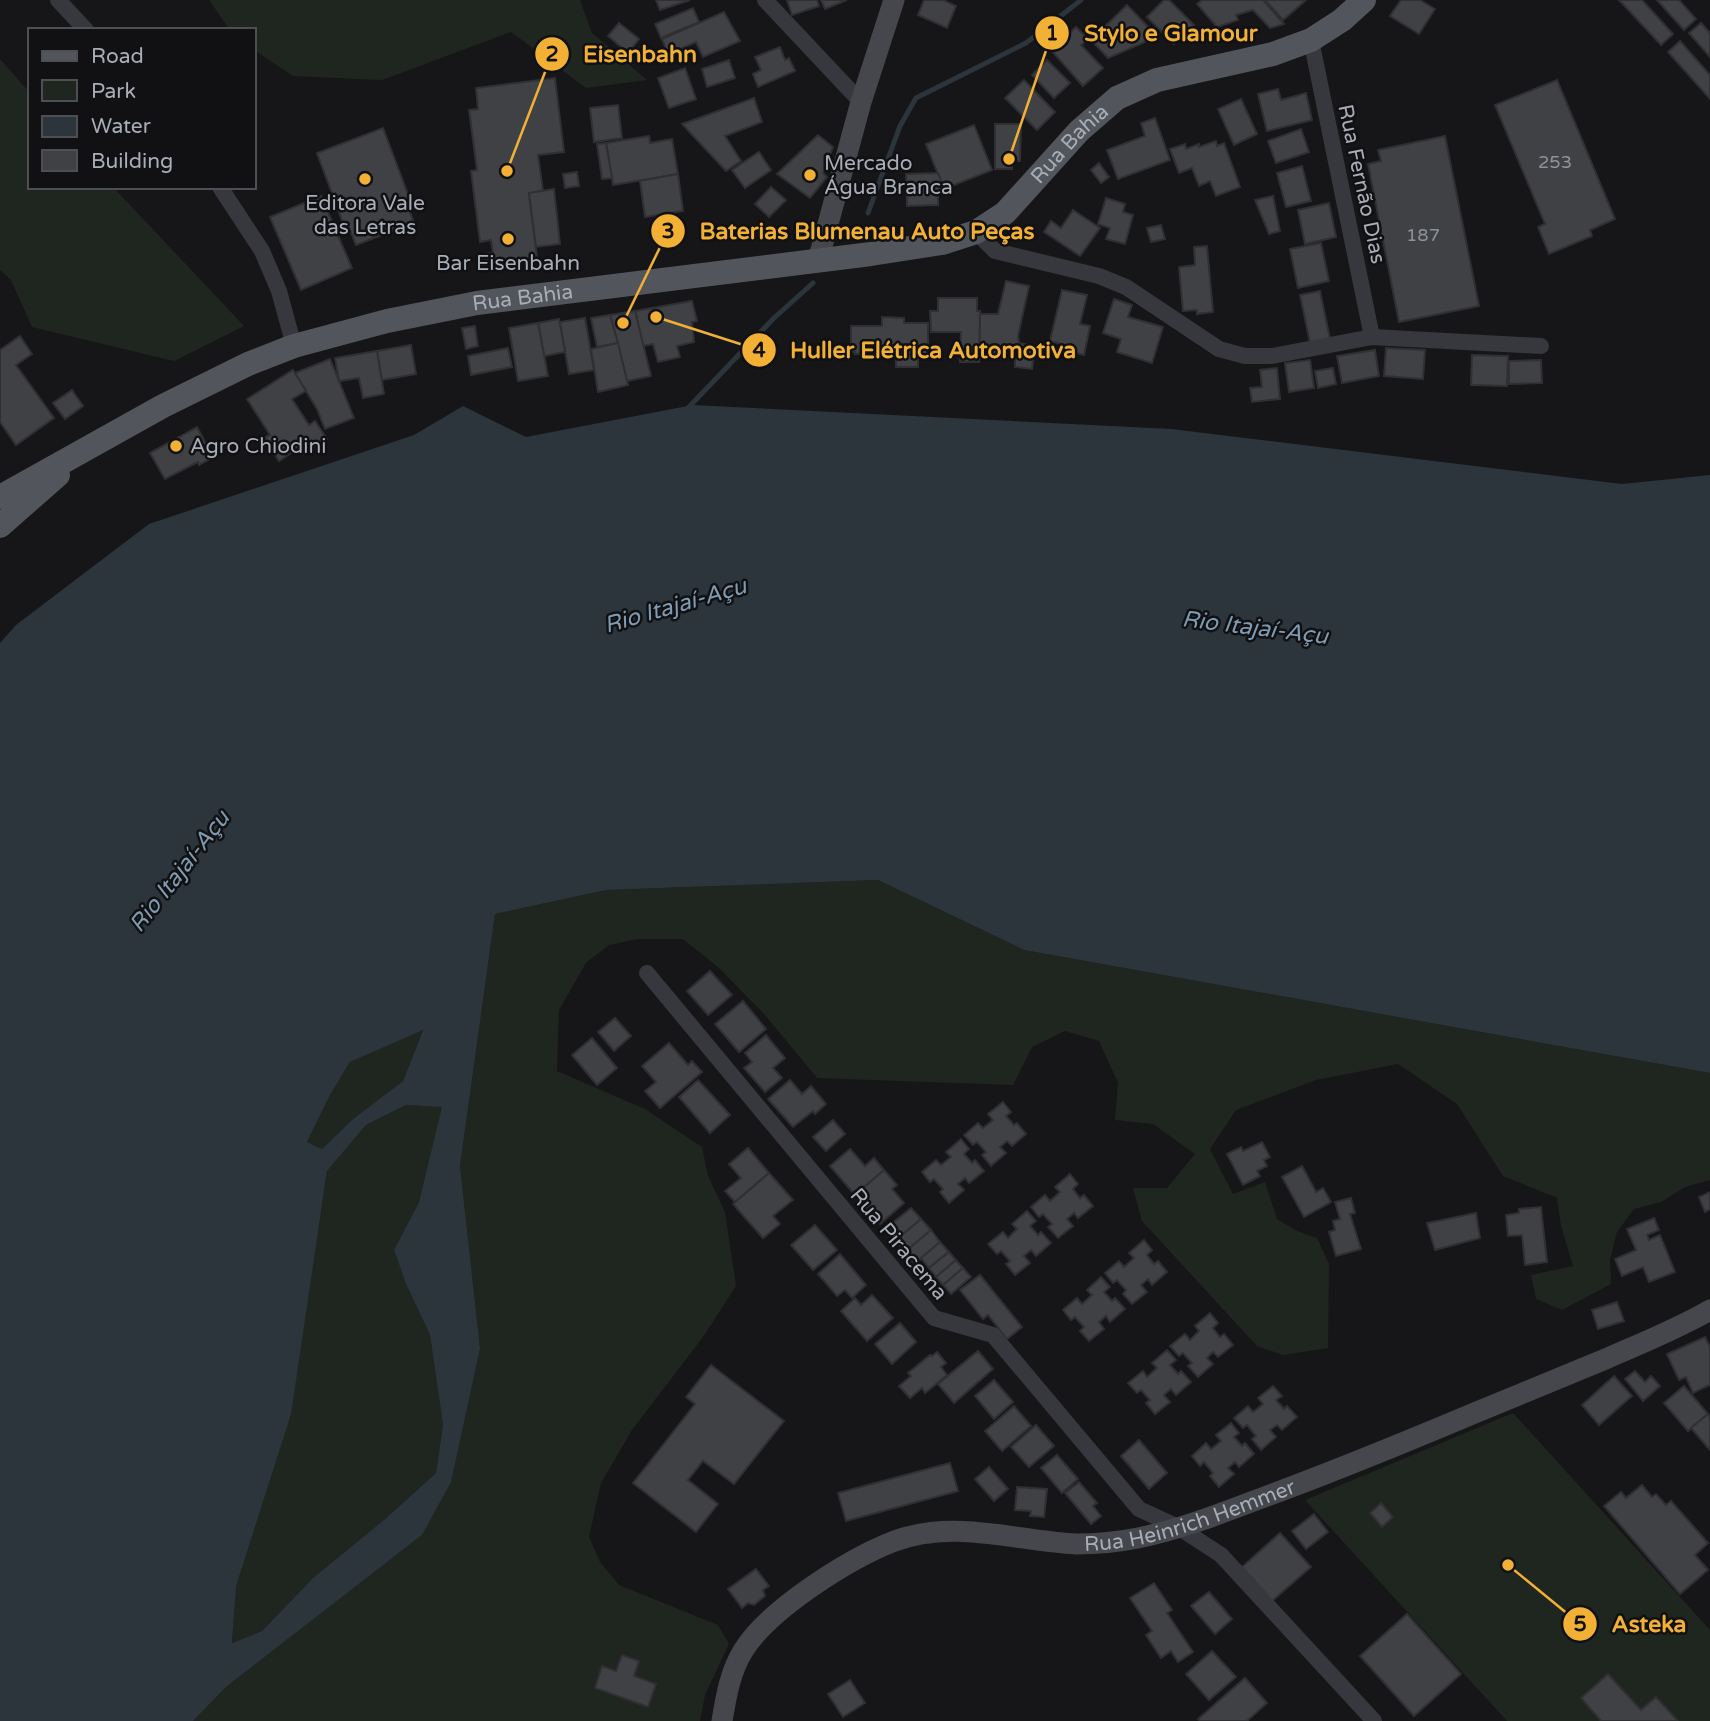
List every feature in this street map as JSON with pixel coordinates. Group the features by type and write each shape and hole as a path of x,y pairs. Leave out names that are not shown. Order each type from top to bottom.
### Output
{"main road":[{"name":"Rua Bahia","path":"0,497 163,406 248,364 294,346 387,321 477,303 818,261 942,243 976,232 1005,213 1079,131 1117,99 1157,80 1273,54 1311,40 1342,20 1364,0"},
{"name":"Rua Bahia","path":"0,526 91,447"}],"street":[{"path":"58,0 84,28"},
{"path":"765,0 861,102"},
{"path":"818,261 861,102 894,0"},
{"name":"Rua Fernão Dias","path":"1311,40 1372,337"},
{"path":"221,189 262,251 279,290 294,346"},
{"path":"976,232 995,251 1099,276 1126,287 1219,349 1245,356 1272,356 1372,337 1541,346"},
{"name":"Rua Piracema","path":"647,973 934,1318 993,1335 1139,1509 1178,1527 1222,1555 1374,1721"},
{"name":"Rua Heinrich Hemmer","path":"722,1721 728,1687 742,1652 761,1629 785,1607 844,1567 894,1542 931,1532 971,1531 1076,1544 1140,1538 1225,1512 1409,1440 1657,1337 1710,1310"}],"green space":[{"path":"209,0 580,0 592,33 647,80 586,88 511,32 382,80 293,76 256,51 256,28 229,28"},
{"path":"0,59 28,91 28,189 115,189 244,326 174,361 32,327 11,280 0,270"},
{"path":"878,880 1024,950 1710,1073 1710,1180 1685,1187 1661,1202 1634,1209 1617,1232 1610,1260 1611,1284 1562,1310 1536,1299 1531,1275 1573,1266 1561,1226 1557,1198 1503,1176 1457,1104 1398,1064 1316,1080 1236,1110 1210,1149 1233,1194 1265,1182 1277,1219 1297,1231 1317,1238 1329,1264 1328,1348 1283,1355 1257,1346 1142,1221 1133,1188 1167,1188 1195,1154 1153,1124 1115,1120 1118,1083 1099,1041 1065,1031 1032,1047 1013,1085 817,1078 764,1014 719,968 683,939 637,939 609,945 586,963 559,1010 557,1071 645,1109 702,1147 708,1176 725,1212 736,1286 703,1337 632,1430 601,1483 589,1537 600,1562 619,1585 718,1625 729,1644 705,1695 700,1721 193,1721 226,1687 422,1535 480,1348 460,1166 495,914 606,890"},
{"path":"423,1029 403,1081 353,1119 322,1149 307,1142 350,1062"},
{"path":"406,1105 443,1106 419,1202 394,1250 406,1284 430,1335 443,1425 436,1473 313,1578 262,1631 232,1643 235,1586 256,1517 319,1225 327,1171 366,1125"},
{"path":"1513,1413 1710,1630 1710,1721 1507,1721 1305,1500"}],"water":[{"name":"Rio Itajaí-Açu","path":"693,405 1171,429 1622,484 1710,475 1710,1073 1024,950 878,880 606,890 495,914 460,1166 480,1348 451,1482 422,1535 226,1687 193,1721 0,1721 0,643 16,625 149,524 414,435 463,406 526,437","holes":["423,1030 403,1081 353,1119 322,1149 307,1142 350,1062","406,1105 442,1107 419,1202 394,1250 406,1284 430,1335 443,1425 436,1473 313,1578 262,1631 232,1643 236,1586 291,1414 327,1171 366,1125"]}],"building":[{"path":"656,0 690,0 660,10"},
{"path":"787,0 817,0 819,6 792,15"},
{"path":"821,0 847,0 825,9"},
{"path":"924,0 943,0 956,6 947,28 918,15"},
{"path":"1164,0 1169,0 1194,25 1174,44 1147,17"},
{"path":"1202,0 1263,0 1284,24 1270,28 1253,10 1236,15 1238,20 1217,27 1197,4"},
{"path":"1265,0 1306,0 1283,20"},
{"path":"1401,0 1420,0 1435,9 1419,34 1390,16"},
{"path":"1619,0 1642,0 1673,34 1661,45"},
{"path":"1657,0 1679,0 1696,19 1684,30"},
{"path":"1127,5 1154,33 1145,42 1108,58 1091,40"},
{"path":"693,8 699,22 661,38 655,24"},
{"path":"724,12 740,41 703,57 696,42 668,54 662,39"},
{"path":"619,23 639,39 628,53 608,36"},
{"path":"1701,23 1710,33 1710,57 1689,33"},
{"path":"1076,27 1088,39 1081,45 1103,68 1083,86 1051,50"},
{"path":"1680,41 1710,75 1710,99 1668,52"},
{"path":"780,47 785,60 789,58 795,71 758,87 753,74 761,70 755,57"},
{"path":"729,60 735,78 707,87 702,69"},
{"path":"1047,60 1070,83 1054,98 1032,75"},
{"path":"685,68 696,99 669,108 658,78"},
{"path":"555,78 564,152 538,155 543,191 529,193 537,257 483,264 481,254 493,253 491,240 480,242 471,171 477,170 469,110 478,109 476,88"},
{"path":"1024,80 1055,112 1037,130 1005,98"},
{"path":"1557,80 1615,219 1590,230 1592,236 1549,254 1538,227 1545,224 1495,105"},
{"path":"1278,89 1281,100 1306,93 1312,120 1267,131 1258,94"},
{"path":"754,98 762,122 725,136 741,161 726,171 682,124"},
{"path":"1241,99 1257,134 1234,145 1218,109"},
{"path":"618,105 622,138 594,142 590,108"},
{"path":"1155,118 1170,160 1118,179 1107,150 1145,136 1141,123"},
{"path":"995,124 1021,124 1020,161 1012,161 1012,169 995,169"},
{"path":"974,125 992,170 944,189 926,144"},
{"name":"Editora Vale das Letras","path":"383,128 412,205 408,207 414,223 356,245 350,230 346,231 317,153"},
{"path":"1301,129 1309,152 1276,163 1268,141"},
{"path":"818,135 833,147 823,173 827,177 810,198 777,174"},
{"path":"649,136 650,143 672,139 678,174 613,185 606,143"},
{"path":"1445,136 1479,306 1399,322 1368,164 1381,161 1378,150"},
{"path":"1216,141 1217,146 1224,143 1240,187 1216,196 1210,181 1199,186 1192,168 1179,173 1170,149 1185,144 1186,149 1199,144 1199,147"},
{"path":"606,143 612,178 602,179 597,144"},
{"path":"759,152 771,170 745,188 732,170"},
{"path":"1099,163 1109,177 1101,183 1091,170"},
{"path":"1302,166 1311,201 1286,207 1277,173"},
{"path":"577,172 579,186 565,188 563,174"},
{"path":"938,173 944,189 938,192 938,205 907,206 906,174"},
{"path":"678,174 683,211 645,217 640,181"},
{"path":"771,187 786,200 769,217 755,204"},
{"path":"554,189 560,244 536,247 529,193"},
{"path":"321,196 352,268 301,290 270,217"},
{"path":"1273,196 1280,231 1269,234 1255,200"},
{"path":"1106,198 1125,204 1123,212 1133,215 1125,244 1106,239 1110,228 1098,224"},
{"path":"1329,203 1336,237 1305,244 1298,210"},
{"path":"1073,210 1100,228 1080,256 1044,232 1051,221 1061,228"},
{"path":"1161,225 1165,239 1151,242 1147,228"},
{"path":"1321,243 1329,281 1298,288 1290,249"},
{"path":"1207,246 1213,312 1197,314 1197,310 1183,311 1179,267 1195,265 1194,247"},
{"path":"1006,281 1029,286 1018,336 1019,343 1035,346 1032,369 1015,367 1015,358 979,359 980,314 998,314"},
{"path":"1062,290 1087,295 1080,324 1090,326 1084,355 1064,350 1065,345 1050,341"},
{"path":"1320,291 1330,339 1310,343 1300,295"},
{"path":"938,298 977,298 977,311 980,311 979,362 960,362 961,332 931,332 930,311 938,311"},
{"path":"1114,299 1132,305 1128,317 1163,327 1152,363 1117,352 1121,339 1103,333"},
{"path":"692,301 697,321 692,322 694,342 677,346 680,357 658,362 653,344 643,346 635,311"},
{"path":"635,311 651,376 627,381 610,315"},
{"path":"610,315 618,343 597,347 591,318"},
{"path":"882,317 904,318 904,323 928,323 928,354 918,354 918,367 896,367 896,353 851,352 851,326 882,326"},
{"path":"585,318 594,370 569,374 560,322"},
{"path":"559,319 565,352 544,356 538,323"},
{"path":"538,323 548,376 518,381 509,328"},
{"path":"475,326 478,346 466,349 462,328"},
{"path":"20,336 32,354 16,365 54,418 16,445 0,422 0,350"},
{"path":"618,343 628,385 598,392 591,349"},
{"path":"411,345 416,374 382,380 377,351"},
{"path":"508,348 512,367 471,375 468,356"},
{"path":"1386,348 1425,350 1423,379 1384,376"},
{"path":"1375,350 1379,376 1342,383 1337,356"},
{"path":"377,351 384,394 363,398 359,378 339,381 335,358"},
{"path":"1472,355 1508,356 1507,386 1471,385"},
{"path":"330,359 354,418 325,429 317,409 295,373"},
{"path":"1310,360 1314,388 1289,392 1285,363"},
{"path":"1541,360 1542,383 1509,384 1509,361"},
{"path":"1277,368 1280,399 1252,402 1250,388 1262,387 1260,370"},
{"path":"1333,368 1336,384 1318,388 1315,371"},
{"path":"293,370 306,391 292,399 309,425 315,421 327,439 304,454 300,447 279,461 264,438 270,435 247,399"},
{"path":"72,390 83,406 65,419 53,403"},
{"path":"197,427 213,457 165,479 150,453"},
{"path":"710,971 732,995 708,1015 687,991"},
{"path":"743,1001 766,1029 739,1052 715,1024"},
{"path":"615,1018 631,1036 614,1051 598,1032"},
{"path":"766,1035 785,1058 773,1068 782,1078 765,1092 744,1068 752,1062 745,1053"},
{"path":"592,1038 617,1068 597,1085 572,1055"},
{"path":"669,1043 688,1065 692,1061 702,1072 660,1108 645,1091 656,1082 642,1066"},
{"path":"698,1080 730,1115 710,1133 679,1097"},
{"path":"790,1080 802,1094 811,1086 826,1104 793,1127 768,1099"},
{"path":"1003,1102 1011,1112 1006,1116 1014,1125 1017,1123 1026,1134 1012,1146 1007,1141 1000,1147 1006,1153 991,1166 982,1155 986,1152 977,1142 973,1145 964,1135 978,1123 983,1128 993,1120 988,1114"},
{"path":"833,1120 845,1134 826,1151 813,1137"},
{"path":"961,1139 969,1149 964,1154 972,1163 975,1160 984,1171 969,1183 965,1178 958,1184 964,1190 949,1203 940,1192 943,1189 934,1179 930,1182 922,1172 936,1160 941,1165 951,1157 946,1152"},
{"path":"1262,1142 1270,1157 1264,1160 1267,1166 1257,1171 1260,1176 1243,1185 1227,1154 1241,1147 1243,1151"},
{"path":"748,1148 769,1173 735,1202 725,1191 741,1178 729,1164"},
{"path":"850,1149 865,1166 874,1158 884,1170 855,1195 830,1166"},
{"path":"1302,1166 1316,1192 1323,1188 1331,1202 1304,1217 1282,1177"},
{"path":"884,1170 897,1185 892,1189 904,1203 880,1224 855,1195"},
{"path":"769,1173 793,1200 773,1216 780,1224 763,1238 733,1204"},
{"path":"1070,1174 1078,1184 1073,1189 1080,1198 1084,1195 1093,1206 1078,1218 1074,1213 1067,1219 1073,1226 1058,1238 1048,1227 1052,1224 1043,1214 1039,1217 1031,1207 1045,1195 1050,1201 1060,1192 1055,1187"},
{"path":"1710,1192 1710,1209 1705,1212 1699,1197"},
{"path":"1351,1198 1355,1213 1350,1214 1361,1249 1336,1256 1329,1232 1335,1230 1333,1221 1340,1219 1335,1202"},
{"path":"1541,1207 1547,1262 1525,1265 1522,1235 1508,1236 1506,1215 1519,1213 1519,1209"},
{"path":"911,1208 921,1219 895,1241 885,1229"},
{"path":"1027,1211 1036,1221 1030,1226 1038,1235 1041,1232 1051,1243 1036,1256 1031,1250 1024,1256 1030,1263 1015,1275 1006,1264 1010,1261 1001,1251 997,1254 988,1244 1003,1232 1008,1238 1017,1229 1012,1224"},
{"path":"1476,1213 1480,1238 1435,1250 1427,1223"},
{"path":"1654,1218 1659,1230 1647,1235 1649,1240 1660,1235 1675,1272 1649,1282 1643,1267 1622,1276 1615,1259 1636,1250 1627,1229"},
{"path":"921,1219 931,1230 905,1252 895,1241"},
{"path":"815,1225 837,1250 813,1270 791,1245"},
{"path":"931,1230 940,1242 915,1264 905,1252"},
{"path":"1144,1240 1152,1250 1147,1255 1154,1264 1158,1261 1167,1272 1152,1285 1148,1279 1141,1285 1147,1292 1132,1304 1123,1294 1126,1290 1117,1280 1113,1283 1105,1273 1119,1261 1124,1267 1134,1258 1129,1253"},
{"path":"940,1242 949,1252 929,1268 921,1258"},
{"path":"949,1252 956,1260 936,1277 929,1268"},
{"path":"840,1254 866,1285 852,1298 845,1290 837,1296 818,1274"},
{"path":"956,1260 963,1268 943,1285 936,1277"},
{"path":"963,1268 971,1277 951,1294 943,1285"},
{"path":"980,1275 1022,1327 1007,1339 988,1315 983,1319 960,1290"},
{"path":"1101,1277 1110,1287 1104,1292 1112,1301 1115,1298 1125,1309 1110,1322 1106,1316 1099,1322 1104,1329 1089,1341 1080,1331 1084,1327 1075,1317 1071,1320 1063,1310 1077,1298 1082,1304 1092,1295 1087,1290"},
{"path":"872,1295 893,1318 867,1341 841,1311 855,1298 861,1305"},
{"path":"1617,1302 1624,1321 1598,1329 1592,1310"},
{"path":"1210,1313 1218,1323 1213,1328 1220,1337 1224,1334 1233,1345 1218,1357 1213,1352 1207,1358 1213,1364 1198,1377 1188,1366 1192,1363 1183,1353 1179,1356 1170,1346 1185,1334 1190,1340 1199,1331 1195,1326"},
{"path":"900,1323 916,1342 892,1364 875,1344"},
{"path":"1705,1337 1710,1347 1710,1385 1693,1393 1686,1377 1679,1380 1667,1354"},
{"path":"1167,1350 1176,1360 1170,1365 1178,1374 1181,1371 1191,1382 1176,1395 1171,1389 1164,1395 1170,1402 1155,1414 1146,1403 1150,1400 1141,1390 1137,1393 1128,1383 1143,1371 1147,1377 1157,1368 1152,1363"},
{"path":"978,1351 993,1369 954,1403 938,1384"},
{"path":"937,1352 946,1363 941,1367 947,1375 925,1393 922,1388 910,1398 899,1386 911,1376 908,1373"},
{"path":"711,1365 784,1421 734,1484 703,1461 688,1480 718,1504 696,1532 633,1483 695,1404 686,1397"},
{"path":"1635,1371 1645,1382 1651,1376 1660,1386 1643,1401 1625,1379"},
{"path":"1614,1376 1632,1396 1599,1425 1582,1405"},
{"path":"994,1380 1013,1402 994,1419 975,1396"},
{"path":"1273,1386 1282,1396 1276,1400 1284,1409 1287,1406 1297,1417 1282,1430 1277,1425 1270,1430 1276,1437 1261,1450 1252,1439 1256,1436 1247,1425 1243,1428 1234,1418 1248,1406 1253,1412 1263,1404 1258,1398"},
{"path":"1684,1386 1708,1414 1688,1431 1664,1403"},
{"path":"1014,1406 1031,1426 1002,1451 985,1431"},
{"path":"1708,1414 1710,1417 1710,1450 1691,1428"},
{"path":"1231,1423 1239,1433 1234,1437 1242,1446 1245,1443 1254,1454 1239,1467 1235,1462 1228,1468 1234,1474 1219,1487 1204,1462 1200,1466 1192,1456 1206,1443 1211,1449 1221,1441 1216,1435"},
{"path":"1036,1425 1054,1446 1029,1467 1011,1447"},
{"path":"1139,1440 1167,1473 1149,1489 1121,1456"},
{"path":"1057,1455 1078,1479 1062,1493 1041,1468"},
{"path":"950,1463 958,1491 846,1521 838,1493"},
{"path":"989,1467 1008,1489 994,1501 975,1479"},
{"path":"1079,1482 1097,1503 1093,1506 1101,1516 1091,1524 1065,1493"},
{"path":"1642,1485 1652,1497 1656,1494 1666,1505 1671,1501 1708,1543 1695,1555 1708,1570 1680,1594 1604,1506 1621,1492 1626,1498"},
{"path":"1017,1487 1047,1489 1044,1517 1030,1516 1031,1511 1015,1510"},
{"path":"1381,1503 1393,1517 1382,1527 1370,1513"},
{"path":"1314,1514 1328,1532 1306,1549 1292,1531"},
{"path":"1280,1533 1311,1567 1272,1601 1242,1567"},
{"path":"756,1569 769,1586 763,1590 765,1596 754,1605 748,1603 742,1608 728,1589"},
{"path":"1154,1583 1172,1610 1167,1613 1193,1652 1178,1662 1171,1651 1161,1658 1146,1635 1152,1631 1130,1598"},
{"path":"1209,1592 1232,1619 1215,1634 1191,1606"},
{"path":"1407,1614 1461,1674 1414,1716 1360,1656"},
{"path":"1212,1651 1236,1677 1209,1700 1186,1674"},
{"path":"622,1655 639,1661 634,1676 656,1684 648,1707 595,1688 602,1666 616,1671"},
{"path":"1608,1674 1641,1710 1656,1697 1678,1721 1601,1721 1581,1698"},
{"path":"1245,1678 1267,1703 1247,1721 1198,1719"},
{"path":"850,1680 865,1703 843,1717 828,1694"}],"waterway":[{"path":"868,213 900,126 916,98 1026,43 1081,0"},
{"path":"687,409 774,318 813,283"}],"place":[{"name":"Stylo e Glamour","path":"1009,159"},
{"name":"Eisenbahn","path":"507,171"},
{"name":"Mercado Água Branca","path":"810,175"},
{"name":"Editora Vale das Letras","path":"365,179"},
{"name":"Bar Eisenbahn","path":"508,239"},
{"name":"Huller Elétrica Automotiva","path":"656,317"},
{"name":"Baterias Blumenau Auto Peças","path":"623,323"},
{"name":"Agro Chiodini","path":"176,446"},
{"name":"Asteka","path":"1508,1565"}]}
